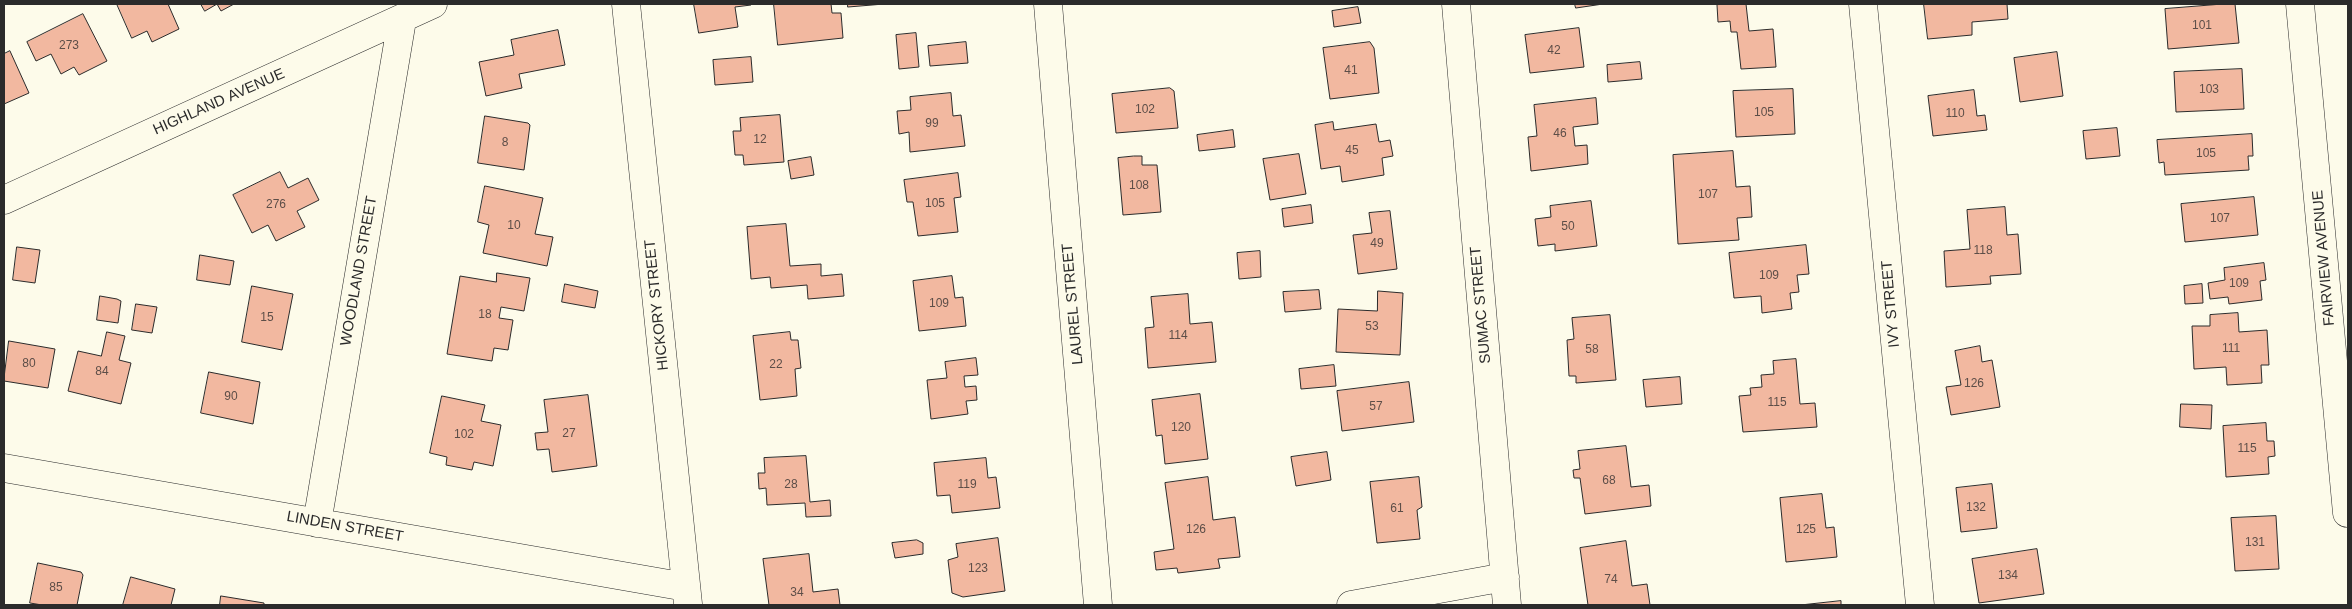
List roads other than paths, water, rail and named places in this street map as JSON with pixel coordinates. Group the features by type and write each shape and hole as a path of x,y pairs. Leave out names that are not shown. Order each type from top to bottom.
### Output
{"street":[{"name":"HIGHLAND AVENUE","path":"4,200 402,20 433,4"},
{"name":"HICKORY STREET","path":"626,4 687,596"},
{"name":"LAUREL STREET","path":"1048,4 1098,605"},
{"name":"SUMAC STREET","path":"1456,4 1507,605"},
{"name":"IVY STREET","path":"1863,4 1920,605"},
{"name":"FAIRVIEW AVENUE","path":"2300,4 2347,513"},
{"name":"WOODLAND STREET","path":"317,523 402,20"},
{"name":"LINDEN STREET","path":"4,468 317,523 687,596"},
{"path":"1352,605 1504,577"}]}
